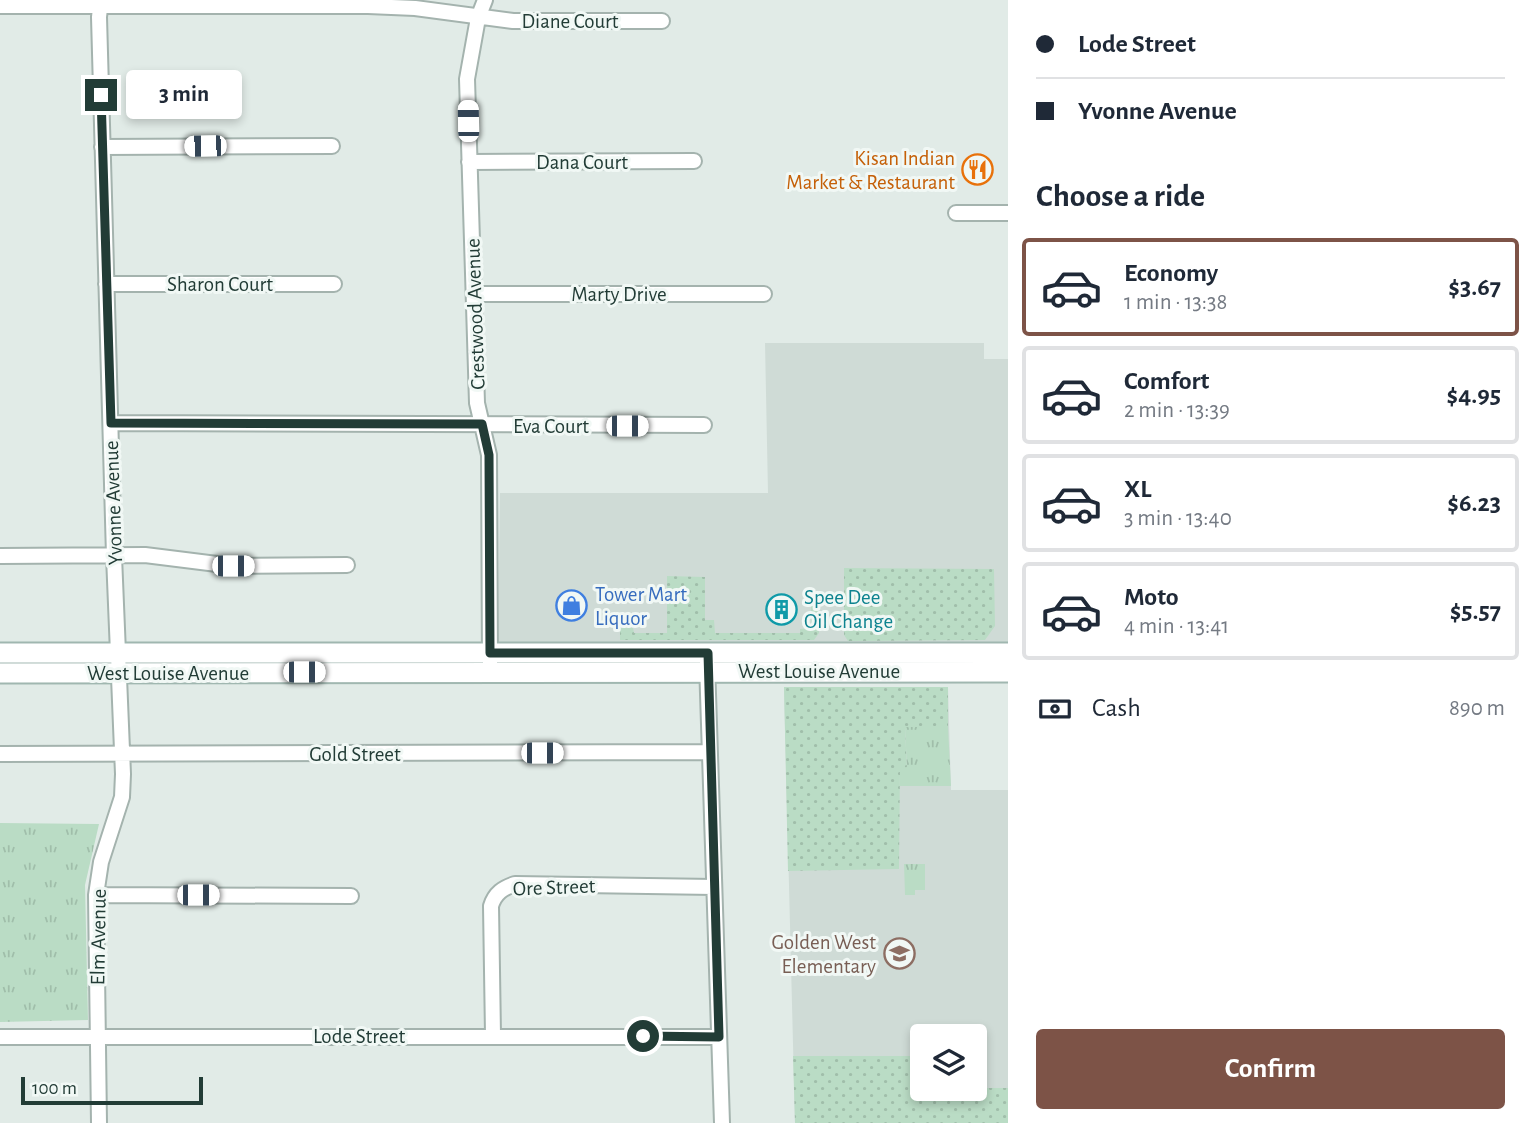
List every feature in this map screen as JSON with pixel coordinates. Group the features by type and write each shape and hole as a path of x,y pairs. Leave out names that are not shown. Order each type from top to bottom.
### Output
{"main road":[{"name":"West Louise Avenue","path":"0,653 119,663"},
{"name":"West Louise Avenue","path":"0,673 119,663 708,662 1008,653"},
{"name":"West Louise Avenue","path":"708,662 1008,672"}],"street":[{"name":"Crestwood Avenue","path":"485,0 478,18 467,79 477,403 489,455 490,662"},
{"name":"Diane Court","path":"0,6 101,3 369,6 415,8 478,18 567,23 662,21"},
{"name":"Yvonne Avenue","path":"101,3 102,147 122,755"},
{"path":"102,147 332,146"},
{"name":"Dana Court","path":"469,162 694,162"},
{"path":"956,212 1008,213"},
{"name":"Sharon Court","path":"106,284 334,284"},
{"name":"Marty Drive","path":"474,293 764,294"},
{"name":"Eva Court","path":"111,423 704,425"},
{"path":"0,556 145,555 233,566 347,565"},
{"path":"708,662 722,1123"},
{"name":"Gold Street","path":"0,754 710,752"},
{"name":"Elm Avenue","path":"99,1123 96,895 101,862 122,797 122,755"},
{"name":"Ore Street","path":"493,1035 491,906 502,889 515,884 715,887"},
{"path":"96,895 351,896"},
{"name":"Lode Street","path":"0,1037 719,1037"}],"shaded area":[{"path":"765,343 984,343 984,359 1008,359 1008,646 498,646 500,493 768,493"},
{"name":"Golden West Elementary","path":"784,687 948,687 951,790 1008,790 1008,1123 795,1123"}],"green space":[{"path":"844,568 994,569 995,626 985,640 848,641 844,635"},
{"path":"667,576 705,577 705,620 714,620 715,633 800,633 800,629 811,628 811,596 819,596 819,633 814,640 620,640 620,628 633,628 634,633 667,633"},
{"path":"784,687 948,687 948,727 905,728 907,768 900,768 899,869 788,871"},
{"path":"905,727 948,727 951,786 900,786 900,768 907,767"},
{"path":"0,823 99,824 85,885 88,1020 0,1022"},
{"path":"904,864 925,864 925,890 915,890 915,895 905,895"},
{"path":"793,1056 910,1056 910,1101 987,1101 987,1088 1008,1088 1008,1123 795,1123"}],"place":[{"name":"Kisan Indian Market & Restaurant","path":"978,170"},
{"name":"Tower Mart Liquor","path":"572,606"},
{"name":"Spee Dee Oil Change","path":"781,609"},
{"name":"Golden West Elementary","path":"899,954"}],"route":[{"path":"101,95 111,423 482,424 489,455 490,653 708,653 719,1037 643,1036"}]}
